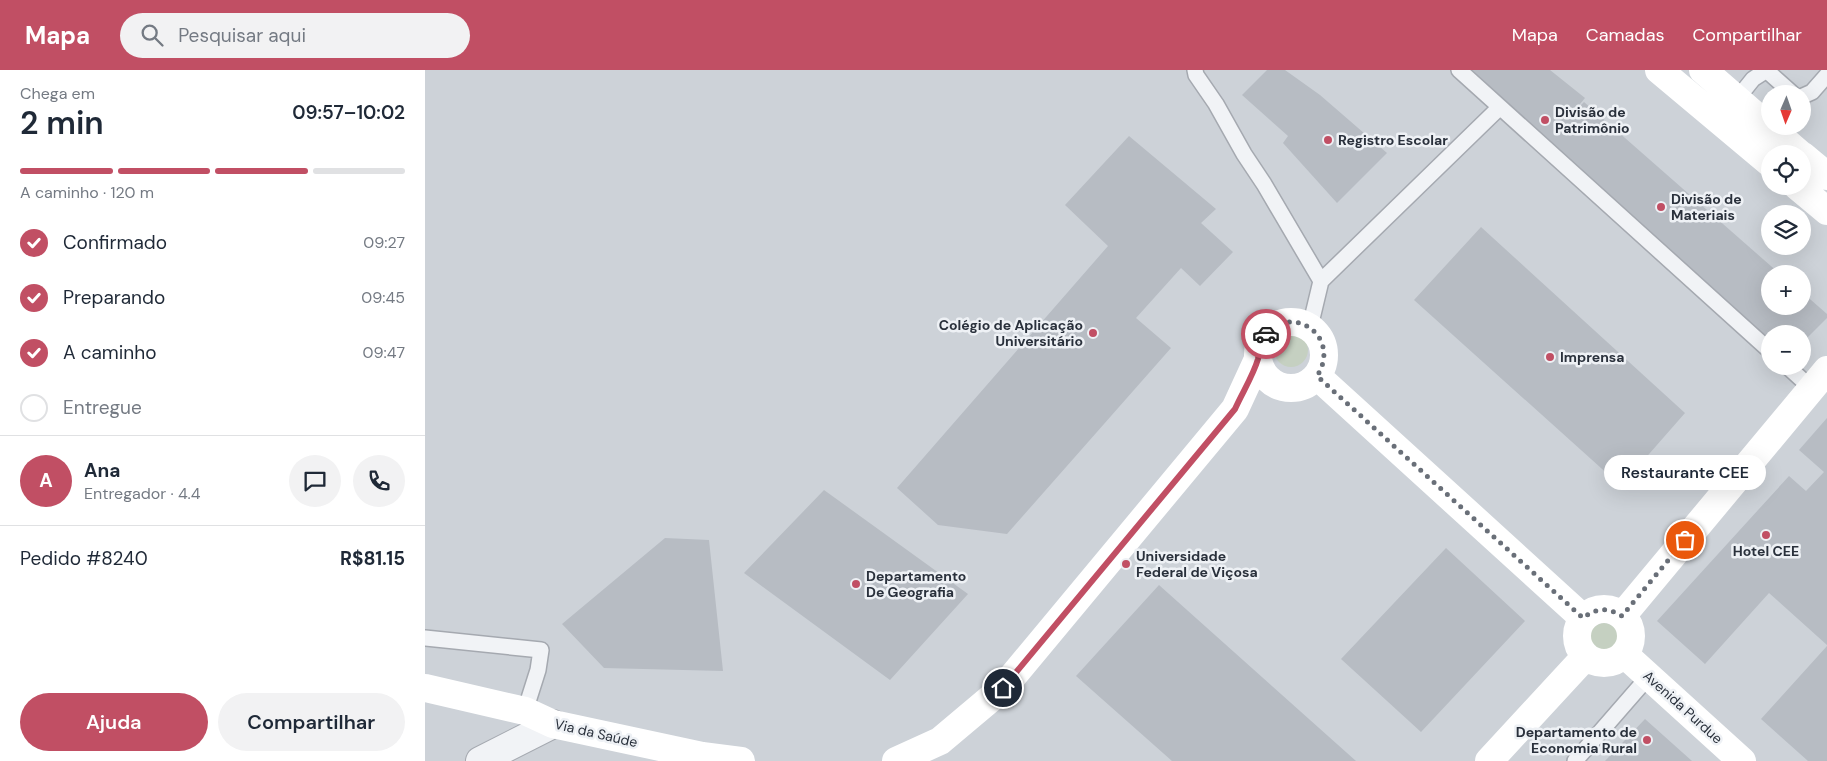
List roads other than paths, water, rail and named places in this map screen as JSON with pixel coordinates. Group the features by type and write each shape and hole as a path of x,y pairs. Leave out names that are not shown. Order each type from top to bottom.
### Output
{"street":[{"path":"1659,70 1761,155"},
{"path":"1703,70 1790,145"},
{"path":"1811,163 1827,176"},
{"path":"1808,195 1827,211"},
{"path":"896,761 939,741 1003,688 1235,409 1258,359 1259,348 1263,338 1270,330 1279,324 1289,322 1300,323 1310,327 1317,333 1325,350 1322,368 1317,376 1303,386 1285,388 1235,409"},
{"path":"1258,359 1261,369 1267,378 1285,388"},
{"path":"1317,376 1583,618"},
{"path":"1622,616 1819,379"},
{"path":"1606,609 1622,616 1631,630 1631,638 1624,654 1618,660 1610,662 1593,661 1580,650 1577,634 1583,618 1598,610 1606,609"},
{"name":"Avenida Purdue","path":"1624,654 1741,761"},
{"path":"1489,761 1586,656"},
{"name":"Via da Saúde","path":"425,688 525,711 553,724 702,756 741,761"},
{"path":"480,761 553,724"}],"lane":[{"path":"1195,70 1196,75 1221,112 1244,154 1264,184 1321,281"},
{"path":"1459,70 1761,343"},
{"path":"1737,99 1753,79 1766,70 1783,85"},
{"path":"1811,92 1827,76"},
{"path":"1310,327 1321,281 1500,107"},
{"path":"425,638 541,650 538,670 525,711"},
{"path":"1575,761 1649,676"}],"place":[{"name":"Divisão de Patrimônio","path":"1545,120"},
{"name":"Registro Escolar","path":"1328,140"},
{"name":"Divisão de Materiais","path":"1661,207"},
{"name":"Colégio de Aplicação Universitário","path":"1093,333"},
{"name":"Imprensa","path":"1550,357"},
{"name":"Hotel CEE","path":"1766,535"},
{"name":"Restaurante CEE","path":"1685,540"},
{"name":"Universidade Federal de Viçosa","path":"1126,564"},
{"name":"Departamento De Geografia","path":"856,584"},
{"name":"Departamento de Economia Rural","path":"1647,740"}]}
